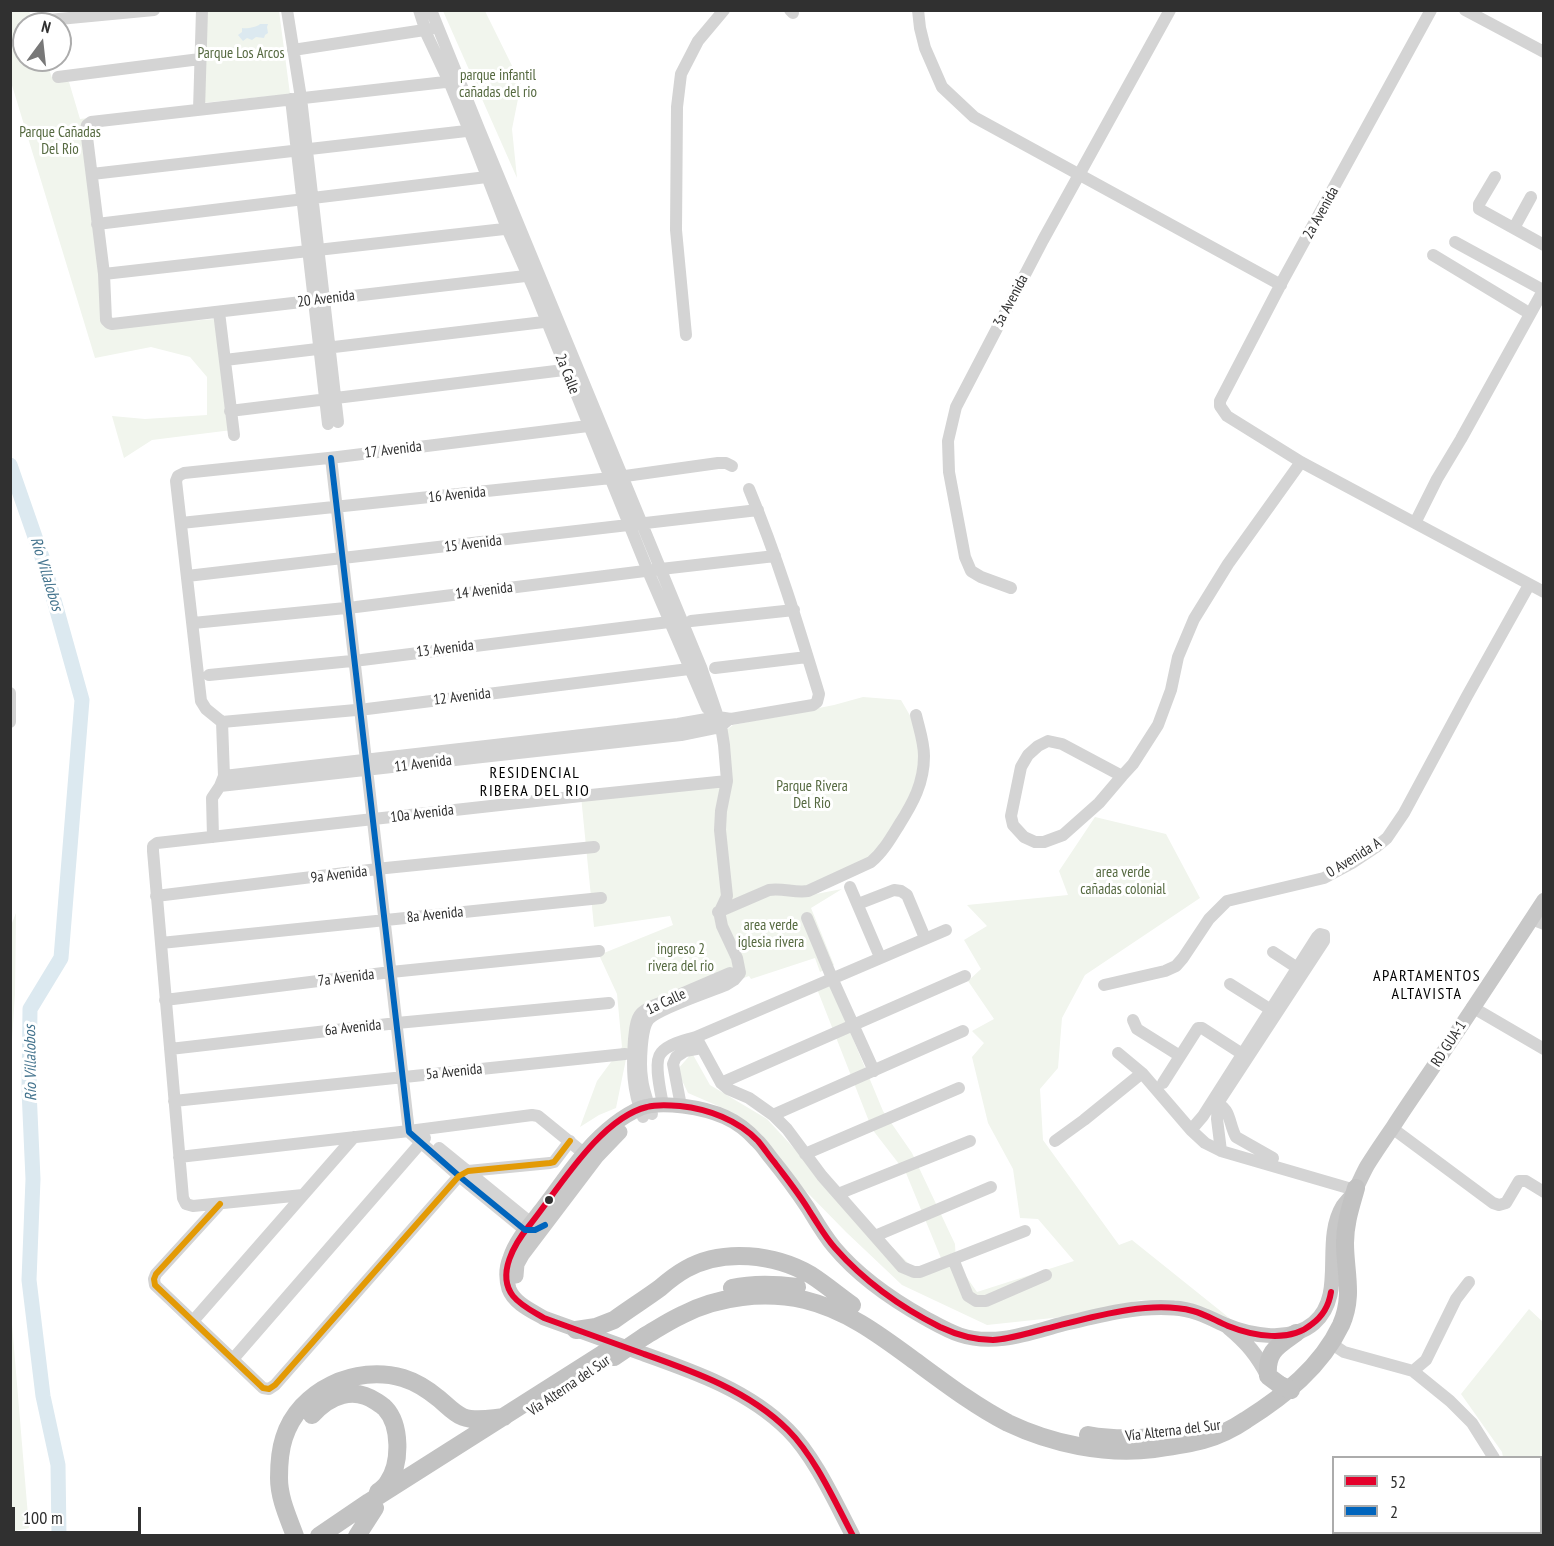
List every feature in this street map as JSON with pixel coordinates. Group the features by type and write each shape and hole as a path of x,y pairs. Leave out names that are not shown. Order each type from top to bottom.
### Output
{"highway":[{"name":"Vía Alterna del Sur","path":"319,1536 462,1456 532,1405 680,1305 748,1285 775,1284 811,1290 852,1305 881,1321 990,1399 1015,1413 1065,1431 1100,1437 1137,1439 1213,1428 1236,1422 1287,1387 1325,1343 1337,1323 1343,1307 1346,1288 1344,1225 1354,1191"},
{"name":"Vía Alterna del Sur","path":"640,1334 714,1302 776,1296 806,1301 842,1313 874,1331 984,1409 1036,1434 1064,1443 1118,1451 1137,1451 1190,1444 1217,1437 1267,1407 1310,1371 1329,1345 1341,1325 1347,1308 1349,1288 1345,1244 1346,1225 1354,1191"},
{"path":"1296,1333 1276,1347 1268,1361 1280,1384 1302,1390 1310,1387 1338,1348 1346,1335 1358,1304 1359,1284 1353,1225 1354,1191"},
{"path":"576,1330 596,1328 608,1323 685,1269 723,1257 754,1257 785,1263 811,1275 852,1305"},
{"name":"Vía Alterna del Sur","path":"295,1536 284,1507 279,1481 284,1437 295,1415 312,1398 333,1383 357,1376 381,1374 421,1385 464,1418 479,1420 504,1417"},
{"name":"Vía Alterna del Sur","path":"306,1536 290,1480 290,1462 294,1441 305,1422 320,1406 337,1396 356,1393 369,1397 385,1408 393,1421 398,1446 395,1467 388,1483 372,1505"},
{"name":"Vía Alterna del Sur","path":"336,1536 372,1505 504,1417 532,1405"},
{"path":"357,1536 372,1505"}],"main road":[{"name":"RD GUA-1","path":"1296,1333 1314,1323 1326,1310 1330,1299 1335,1223 1342,1207 1354,1191 1366,1167 1473,1008 1537,922 1544,900"},
{"path":"853,1536 812,1460 789,1431 765,1410 742,1395 695,1372 544,1318 520,1303 512,1295 507,1272 512,1252 584,1150 621,1119 649,1110 681,1106 723,1116 744,1128 758,1141 792,1184 833,1246 855,1269 897,1303 958,1335 991,1340 1010,1338 1096,1316 1132,1310 1174,1308 1211,1317 1227,1326 1240,1337 1280,1384"},
{"path":"520,1303 517,1267 527,1249 532,1226 571,1191 597,1156 621,1131 649,1110"},
{"path":"571,1191 573,1174 584,1150"},
{"path":"1227,1326 1262,1334 1296,1333"}],"street":[{"path":"72,18 154,10"},
{"path":"199,110 202,10"},
{"path":"287,10 333,423"},
{"name":"2a Calle","path":"419,10 432,29 454,81 654,570 681,621 696,668 719,725"},
{"name":"2a Calle","path":"431,10 432,29"},
{"path":"686,335 676,230 677,107 681,74 698,41 724,10"},
{"path":"918,10 925,48 942,87 974,117 1281,285"},
{"name":"3a Avenida","path":"1011,588 971,571 965,557 949,472 948,441 956,407 1043,240 1170,10"},
{"name":"2a Avenida","path":"1301,462 1227,416 1220,406 1220,401 1431,10"},
{"path":"1465,10 1544,52"},
{"path":"293,50 432,29"},
{"path":"58,77 200,59"},
{"path":"454,81 91,122 86,129 104,274 513,227"},
{"path":"92,174 474,130"},
{"path":"97,224 493,176"},
{"path":"1495,177 1479,209 1544,245"},
{"path":"1514,228 1531,197"},
{"path":"1415,523 1437,479 1543,289 1455,242"},
{"path":"1433,255 1530,314"},
{"name":"20 Avenida","path":"104,274 106,320 112,324 533,275"},
{"path":"219,312 234,435"},
{"path":"225,360 553,321"},
{"path":"230,411 572,369"},
{"name":"17 Avenida","path":"181,523 176,481 183,472 334,457 595,425"},
{"path":"334,457 400,1023 418,1135 532,1226"},
{"path":"1122,776 1062,744 1048,741 1028,755 1021,768 1011,816 1013,825 1024,837 1035,842 1044,842 1063,835 1099,803 1133,764 1158,725 1171,690 1178,657 1194,619 1228,564 1301,462 1544,592"},
{"name":"16 Avenida","path":"181,523 617,477 718,463 732,466"},
{"path":"715,668 807,657 794,610 749,489"},
{"name":"15 Avenida","path":"187,576 758,510"},
{"path":"181,523 201,701 206,709 222,722 222,781 212,798 213,837"},
{"name":"14 Avenida","path":"193,623 352,607 775,556"},
{"name":"0 Avenida A","path":"1104,985 1165,971 1176,966 1209,919 1227,901 1324,878 1352,863 1387,837 1404,813 1472,686 1530,585"},
{"name":"13 Avenida","path":"209,675 794,610"},
{"name":"11 Avenida","path":"222,781 370,765 678,724 719,725 813,705 817,702 819,694 807,657"},
{"name":"12 Avenida","path":"222,722 364,709 696,668"},
{"path":"10,693 10,722"},
{"path":"717,912 769,890 808,891 871,862 879,856 911,806 921,783 924,754 916,715"},
{"name":"1a Calle","path":"649,1110 641,1070 644,1028 647,1022 654,1015 726,985 734,975 740,973 739,964 717,912 721,894 715,814 724,781 719,725"},
{"name":"10a Avenida","path":"156,896 153,846 157,843 724,781"},
{"name":"9a Avenida","path":"156,896 594,847"},
{"path":"850,887 880,957"},
{"path":"858,904 894,890 901,891 907,896 925,938"},
{"path":"156,896 183,1198 186,1204 193,1206 303,1195"},
{"name":"8a Avenida","path":"160,943 602,898"},
{"path":"807,918 874,1071"},
{"path":"681,1106 673,1064 676,1057 685,1051 699,1042 832,978 946,930"},
{"name":"7a Avenida","path":"165,999 599,951"},
{"path":"1191,1130 1215,1102 1300,970 1273,951"},
{"path":"721,1083 965,976"},
{"path":"1230,984 1273,1012"},
{"name":"6a Avenida","path":"170,1049 400,1023 609,1003"},
{"path":"1473,1008 1544,1049"},
{"path":"1133,1020 1137,1029 1180,1056"},
{"path":"1163,1083 1200,1027 1245,1055"},
{"path":"773,1115 963,1031"},
{"path":"649,1110 658,1075 658,1057 663,1050 678,1042 699,1042"},
{"path":"699,1042 721,1083 749,1098 773,1115 898,1264 908,1270 920,1272 1025,1231"},
{"path":"1118,1053 1142,1073 1205,1143 1221,1151 1354,1191"},
{"name":"5a Avenida","path":"174,1101 625,1054"},
{"path":"1055,1141 1142,1073"},
{"path":"805,1154 959,1088"},
{"path":"1215,1102 1221,1151"},
{"path":"1215,1102 1228,1112 1236,1137 1274,1158"},
{"path":"179,1157 354,1137 418,1135 535,1115 584,1150"},
{"path":"1392,1128 1493,1203 1499,1205 1506,1203 1519,1181 1526,1181 1544,1192"},
{"path":"233,1359 418,1135"},
{"path":"193,1321 354,1137"},
{"path":"220,1203 156,1274 155,1285 263,1388 269,1389 276,1385 464,1174 554,1162 570,1141"},
{"path":"838,1194 970,1141"},
{"path":"876,1236 991,1187"},
{"path":"953,1259 968,1296 976,1301 986,1301 1046,1275"},
{"path":"1413,1371 1426,1360 1456,1299 1468,1282"},
{"path":"1338,1348 1344,1352 1413,1371 1450,1401 1472,1423 1493,1456"}],"green space":[{"name":"Parque Cañadas Del Rio","path":"10,11 29,11 12,12 12,72 50,72 52,78 69,82 80,119 89,118 108,327 216,319 232,430 152,440 124,458 112,416 145,419 207,415 207,377 190,357 151,347 95,358 11,82"},
{"name":"Parque Los Arcos","path":"202,11 279,11 290,94 202,103"},
{"name":"parque infantil cañadas del rio","path":"443,11 485,11 521,84 512,129 517,178"},
{"name":"Parque Rivera Del Rio","path":"863,697 901,700 912,719 923,770 911,806 866,864 816,894 842,889 811,908 834,965 820,972 815,958 751,979 749,976 634,1020 616,1108 580,1127 597,1081 622,1047 617,994 599,955 673,925 670,916 594,927 581,796 728,784 722,733 733,725"},
{"name":"area verde cañadas colonial","path":"1095,817 1166,834 1200,898 1085,975 1062,1018 1058,1068 1040,1089 1043,1140 1119,1245 1132,1240 1238,1325 1195,1306 1141,1300 1062,1317 987,1325 902,1285 800,1185 769,1144 725,1109 688,1093 677,1070 692,1053 710,1085 767,1119 914,1269 943,1263 906,1173 872,1129 817,989 829,981 883,1111 912,1153 955,1244 956,1262 977,1292 1074,1261 1038,1219 1020,1218 1013,1169 988,1123 972,1057 984,1043 972,1031 994,1019 968,981 981,969 964,940 987,926 967,905 1068,895 1059,871"},
{"path":"16,913 15,994 11,1056 10,928"},
{"path":"1529,1309 1543,1322 1543,1532 1542,1456 1503,1456 1461,1394"},
{"path":"11,1312 29,1528 11,1532"}],"shaded area":[{"path":"260,24 268,24 268,33 264,38 256,37 252,40 247,38 243,41 238,35 242,32 242,28 252,28"}],"waterway":[{"name":"Río Villalobos","path":"10,465 42,557 82,700 61,958 30,1009 29,1090 33,1179 29,1280 43,1396 58,1465 59,1536"}],"transit line":[{"name":"2","path":"331,458 409,1132 525,1230 535,1230 545,1225"},
{"name":"52","path":"853,1536 807,1453 773,1416 739,1394 702,1376 544,1318 520,1303 508,1287 506,1278 509,1259 524,1233 581,1157 613,1125 630,1114 651,1106 680,1106 712,1113 732,1121 760,1144 798,1193 828,1239 858,1272 911,1311 940,1327 966,1336 986,1340 1005,1339 1097,1316 1156,1307 1193,1311 1249,1333 1282,1336 1303,1330 1316,1321 1325,1310 1331,1292"},
{"path":"220,1204 156,1274 155,1285 263,1388 269,1389 275,1385 459,1176 468,1171 554,1162 570,1141"}],"district":[{"name":"RESIDENCIAL RIBERA DEL RIO","path":"535,782"},
{"name":"APARTAMENTOS ALTAVISTA","path":"1427,985"}],"park label":[{"name":"area verde iglesia rivera","path":"771,934"},
{"name":"ingreso 2 rivera del rio","path":"681,958"}]}
